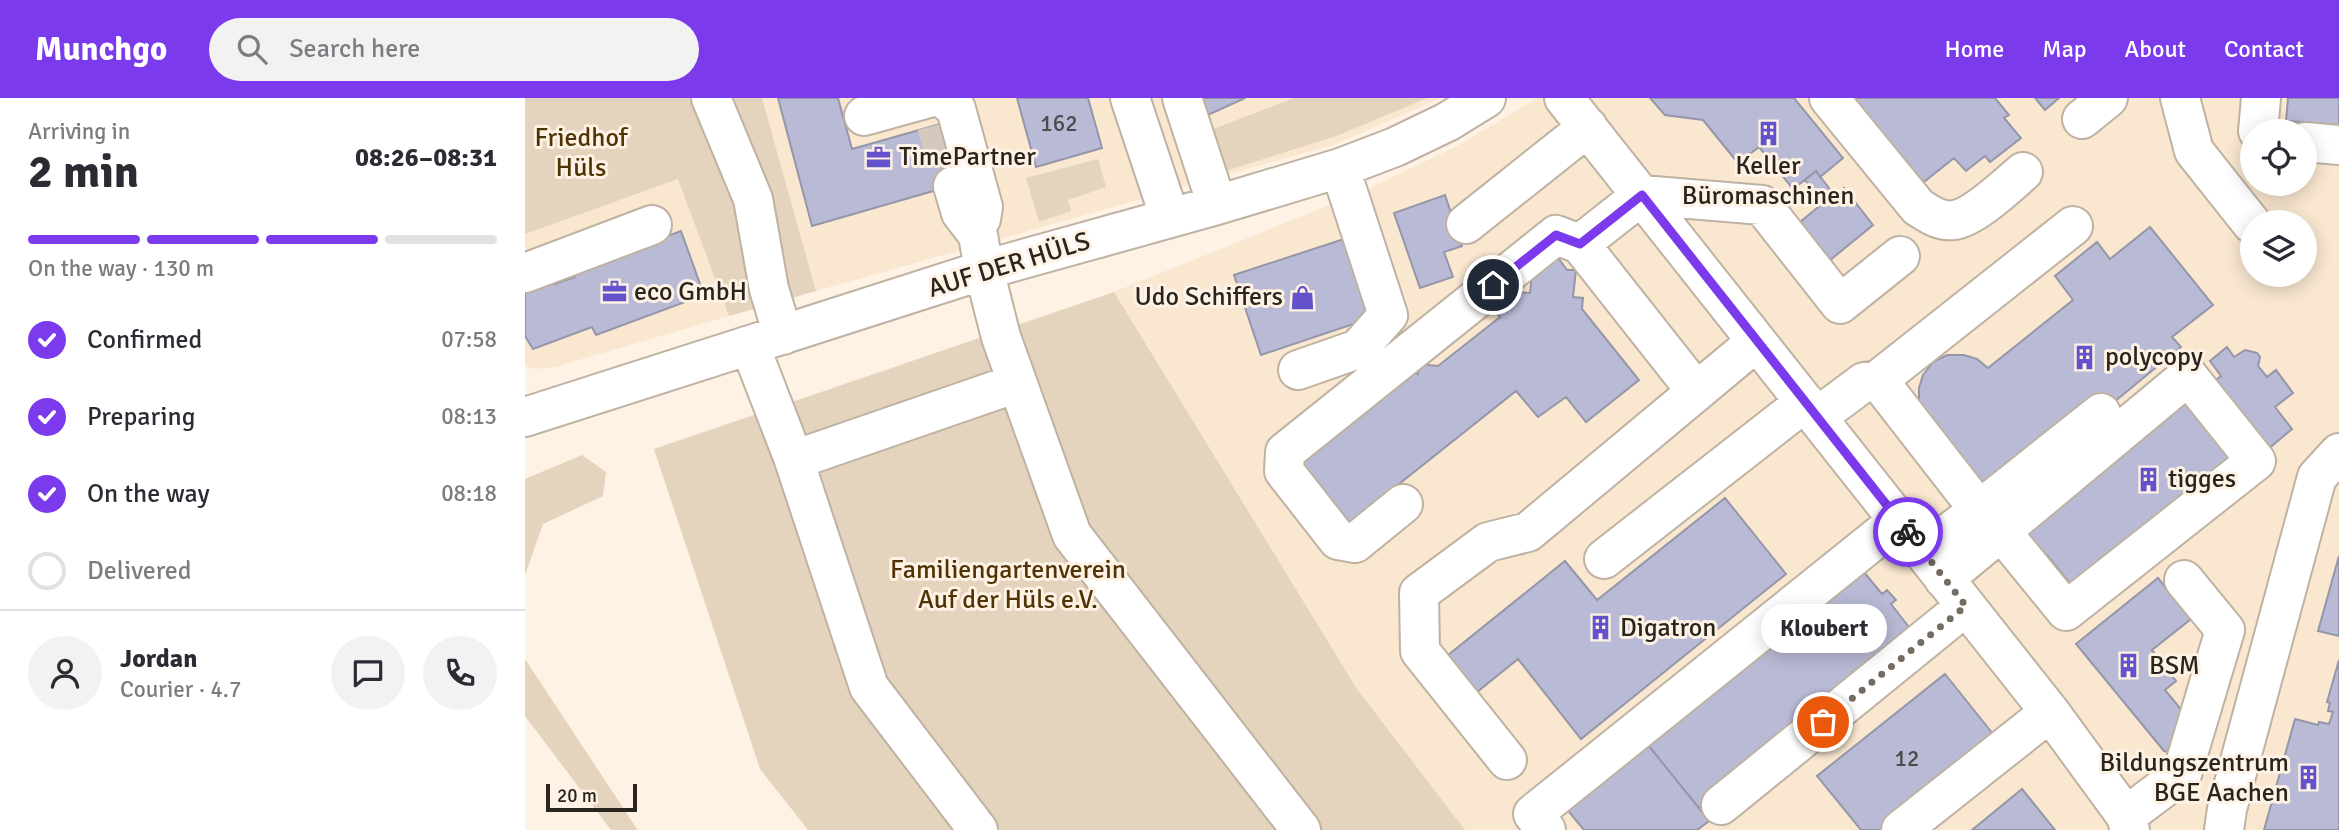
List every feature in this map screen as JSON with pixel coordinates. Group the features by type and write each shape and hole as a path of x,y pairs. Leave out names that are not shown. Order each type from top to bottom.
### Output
{"street":[{"path":"711,98 753,199 769,289 767,341 794,460 869,687 978,830"},
{"path":"1130,98 1170,218"},
{"path":"1182,98 1217,205"},
{"name":"AUF DER HÜLS","path":"525,417 767,341 981,253 1170,218 1340,167 1405,142 1486,98"},
{"path":"1829,98 1918,207 1936,218 1955,220 1979,208 2023,172"},
{"path":"2180,98 2195,151 2241,210"},
{"path":"2259,119 2261,98"},
{"path":"864,116 937,105 956,110 983,207 981,253"},
{"path":"1467,224 1576,112 2050,712 2128,823 2182,774 2225,630 2184,580"},
{"path":"2317,143 2339,145"},
{"path":"1299,370 1358,349 1388,315 1340,167"},
{"path":"953,186 961,213 981,253 1001,337 1072,534 1301,830"},
{"path":"1580,244 1642,195 1762,205 1840,304 1900,256"},
{"path":"525,273 652,225"},
{"path":"1604,559 1811,410 1864,382 1878,380 2073,226"},
{"path":"1403,504 1355,543 1338,540 1284,471 1285,452 1556,235 1580,244 1696,391"},
{"path":"1507,760 1420,651 1419,593 1487,542 1528,532 1756,342"},
{"path":"1878,380 1990,520 2066,611 2256,461 2188,376 1990,520"},
{"path":"794,460 1017,383"},
{"path":"1721,805 1945,579 1990,520 2101,414"},
{"path":"2224,830 2227,809 2317,477 2339,453"},
{"path":"1546,830 1533,814 1899,520"},
{"path":"1901,830 2050,712"}],"shaded area":[{"path":"762,98 1441,98 1336,144 816,291"},
{"path":"1537,98 2339,98 2339,830 1465,830 1357,689 1114,292 1357,194 1459,145"},
{"path":"678,178 729,316 555,367 535,369 525,366 525,234"}],"green space":[{"name":"Friedhof Hüls","path":"525,98 762,98 816,291 729,316 678,179 525,234"},
{"path":"1294,98 1427,98 1339,135 1216,174 1203,133"},
{"path":"1098,159 1106,187 1068,200 1071,211 1039,222 1026,178"},
{"name":"Familiengartenverein Auf der Hüls e.V.","path":"1114,292 1357,689 1465,830 808,830 760,769 654,449"},
{"path":"582,455 606,472 603,496 543,524 525,575 525,479"},
{"path":"525,659 638,830 611,830 525,716"}],"building":[{"name":"TimePartner","path":"778,98 838,98 852,149 951,121 968,181 812,226"},
{"path":"1017,98 1088,98 1102,148 1036,167"},
{"path":"1201,98 1245,98 1208,115"},
{"name":"Keller Büromaschinen","path":"1650,98 1794,98 1843,158 1820,177 1816,171 1793,189 1759,147 1738,163 1703,120 1665,115"},
{"path":"1850,98 1995,98 2009,115 2004,118 2021,138 1990,162 1985,156 1966,171 1954,158 1920,185"},
{"path":"2035,98 2059,98 2045,110"},
{"path":"2288,98 2339,98 2339,125 2317,123 2317,119 2286,119"},
{"path":"1816,171 1835,196 1844,188 1873,225 1829,261 1799,223 1823,203 1805,180"},
{"path":"1445,195 1462,246 1444,252 1453,277 1420,288 1394,213"},
{"name":"polycopy","path":"2150,227 2213,305 2172,337 2181,347 2108,407 1983,490 1919,404 1919,388 1923,375 1933,362 1947,355 1964,355 1977,359 1988,368 2073,300 2055,276 2097,242 2110,259"},
{"name":"eco GmbH","path":"681,231 704,295 596,335 592,327 533,349 525,336 525,289 553,278 555,284 575,277 572,271"},
{"name":"Udo Schiffers","path":"1344,239 1371,318 1261,355 1234,275"},
{"path":"1556,255 1567,270 1576,270 1573,297 1583,298 1582,309 1639,380 1586,422 1566,397 1538,417 1516,391 1350,523 1299,460 1408,372 1418,374 1419,364 1438,366 1500,317 1484,298 1508,278 1519,292 1530,293 1533,265"},
{"path":"2227,347 2234,357 2245,350 2257,353 2260,357 2258,366 2267,377 2276,370 2293,393 2275,407 2292,429 2267,450 2213,382 2221,376 2210,361"},
{"name":"tigges","path":"2184,394 2238,462 2076,591 2047,555 2042,559 2021,532"},
{"name":"Digatron","path":"1725,498 1786,574 1581,739 1518,659 1477,692 1447,656 1565,561 1597,600"},
{"path":"2339,556 2339,636 2318,631"},
{"path":"1863,571 1882,594 1887,590 1896,600 1891,604 1915,635 1699,808 1647,744"},
{"name":"BSM","path":"2158,578 2191,619 2152,650 2176,681 2165,690 2188,718 2173,753 2164,751 2076,644"},
{"name":"Bildungszentrum BGE Aachen","path":"2339,660 2339,830 2264,830 2295,719 2318,725 2319,722 2329,724 2333,712 2328,711 2330,703 2327,702"},
{"path":"1945,674 1997,739 1885,830 1861,830 1817,776"},
{"path":"1645,741 1709,821 1697,830 1584,830 1564,806"},
{"path":"2022,789 2055,830 1972,830"}],"tunnel":[{"path":"936,125 953,186"}],"way so far":[{"path":"1823,722 1966,606 1908,532"}],"place":[{"name":"Keller Büromaschinen","path":"1768,134"},
{"name":"TimePartner","path":"879,157"},
{"name":"eco GmbH","path":"614,292"},
{"name":"Udo Schiffers","path":"1303,297"},
{"name":"polycopy","path":"2085,357"},
{"name":"tigges","path":"2148,479"},
{"name":"Digatron","path":"1600,628"},
{"name":"BSM","path":"2129,666"},
{"name":"Kloubert","path":"1823,722"},
{"name":"Bildungszentrum BGE Aachen","path":"2309,778"}],"route":[{"path":"1493,285 1556,235 1580,244 1642,195 1908,532"}]}
